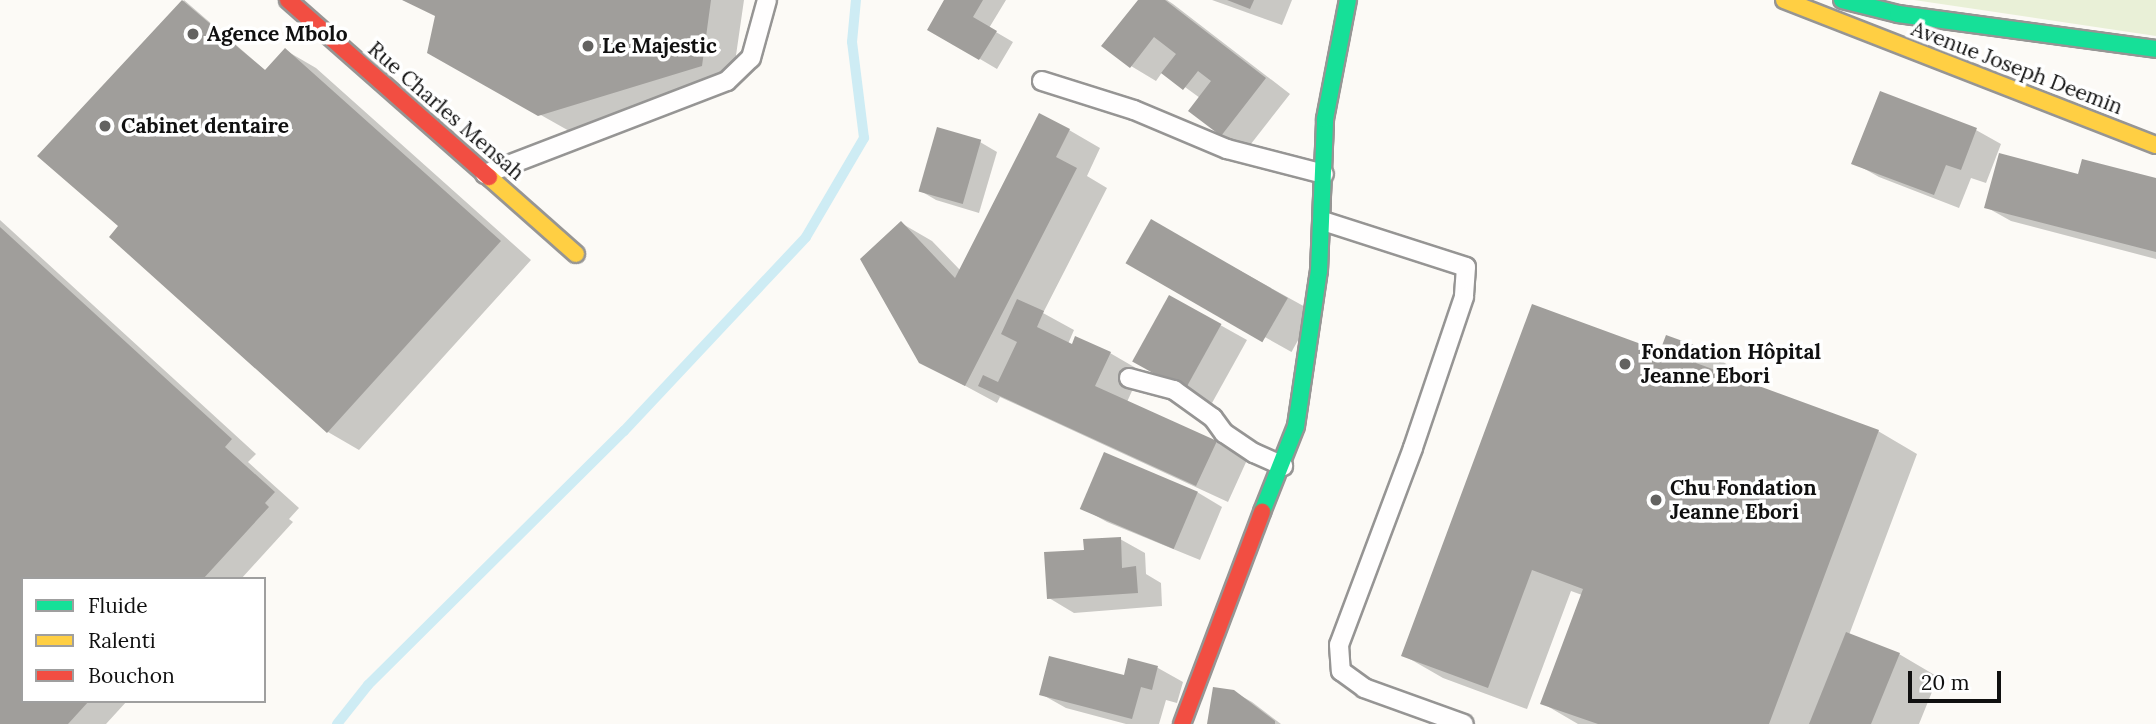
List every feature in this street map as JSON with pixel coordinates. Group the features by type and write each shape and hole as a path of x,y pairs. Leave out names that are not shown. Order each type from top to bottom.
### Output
{"main road":[{"name":"Rue Charles Mensah","path":"288,0 576,254"},
{"path":"1182,724 1213,635 1283,466 1296,426 1308,355 1323,221 1325,119 1331,76 1348,0"},
{"name":"Avenue Joseph Deemin","path":"1784,0 2156,145"},
{"path":"1842,0 1937,20 2156,49"}],"lane":[{"path":"485,174 727,81 751,58 767,0"},
{"path":"1042,81 1134,110 1227,149 1324,174"},
{"path":"1323,221 1466,267 1464,297 1413,448 1339,645 1341,671 1364,688 1464,724"},
{"path":"1129,378 1174,390 1213,418 1224,433 1254,453 1283,466"}],"green space":[{"path":"1914,0 2156,0 2156,36"}],"building":[{"path":"182,0 265,70 285,48 501,241 327,433 109,237 118,226 37,156"},
{"path":"402,0 711,0 702,66 538,116 427,53 435,16"},
{"path":"944,0 983,0 973,17 997,31 979,60 927,30"},
{"path":"1138,0 1165,0 1266,78 1221,136 1188,111 1211,81 1198,71 1183,90 1161,73 1176,54 1154,37 1130,68 1101,46"},
{"path":"1227,0 1254,0 1250,9"},
{"path":"1880,91 1977,128 1961,170 1946,165 1934,195 1851,164"},
{"path":"1039,113 1070,129 1056,157 1077,168 965,386 919,363 860,259 901,221 955,278"},
{"path":"937,127 981,140 963,204 919,191"},
{"path":"1999,153 2078,174 2082,159 2156,178 2156,252 1984,208"},
{"path":"1151,219 1288,298 1262,342 1126,263"},
{"path":"0,227 232,439 225,447 275,492 265,503 269,507 205,577 21,577 21,703 87,703 68,724 0,724"},
{"path":"1169,295 1221,324 1185,391 1132,361"},
{"path":"1017,299 1044,311 1037,327 1072,344 1075,336 1111,352 1095,386 1217,441 1196,486 978,386 983,375 998,382 1017,342 1001,334"},
{"name":"Chu Fondation Jeanne Ebori","path":"1532,304 1660,351 1666,335 1702,348 1696,363 1879,430 1769,724 1598,724 1540,704 1583,589 1532,570 1488,688 1401,656"},
{"path":"1104,452 1198,492 1174,549 1080,509"},
{"path":"1121,537 1122,568 1136,566 1138,593 1047,599 1044,552 1084,550 1083,539"},
{"path":"1846,632 1900,653 1871,724 1809,724"},
{"path":"1049,656 1124,675 1128,658 1158,666 1152,690 1141,687 1132,719 1039,695"},
{"path":"1213,687 1234,690 1275,721 1275,724 1207,724"}],"waterway":[{"path":"337,724 368,685 624,431 806,237 864,138 852,42 856,0"}],"traffic: fast":[{"path":"1262,512 1296,426 1319,271 1325,119 1348,0"},
{"path":"1842,0 1898,14 2156,49"}],"traffic: slow":[{"path":"1784,0 2156,145"},
{"path":"489,177 576,254"}],"traffic: jam":[{"path":"288,0 489,177"},
{"path":"1182,724 1262,512"}],"place":[{"name":"Agence Mbolo","path":"193,34"},
{"name":"Le Majestic","path":"588,46"},
{"name":"Cabinet dentaire","path":"105,126"},
{"name":"Fondation Hôpital Jeanne Ebori","path":"1625,364"},
{"name":"Chu Fondation Jeanne Ebori","path":"1656,500"}]}
